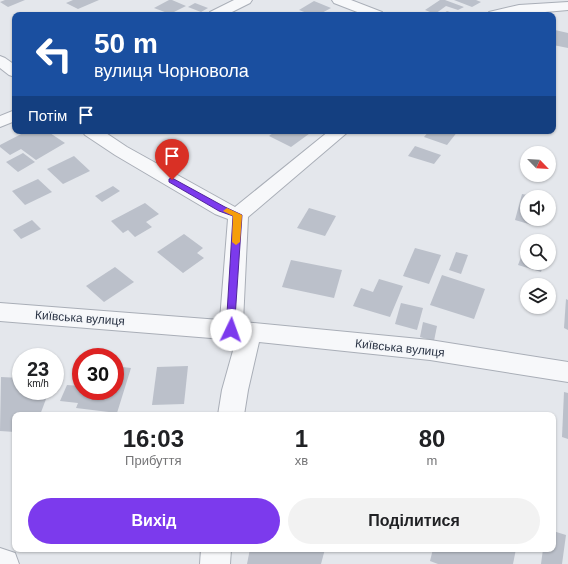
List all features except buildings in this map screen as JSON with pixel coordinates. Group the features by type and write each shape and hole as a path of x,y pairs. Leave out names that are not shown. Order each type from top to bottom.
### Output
{"street":[{"path":"220,12 245,0"},
{"path":"339,0 369,12"},
{"path":"506,12 519,9 568,6"},
{"path":"0,61 12,70"},
{"path":"0,122 12,116"},
{"path":"95,134 121,152 215,206 238,215"},
{"path":"238,215 336,134"},
{"path":"231,412 241,331 238,215"},
{"name":"Київська вулиця","path":"0,312 241,331 430,350 568,372"},
{"path":"215,564 216,552"},
{"path":"0,563 4,564"}],"slow traffic":[{"path":"227,211 238,215 236,242"}],"route":[{"path":"172,180 222,209 238,215 231,330"}]}
